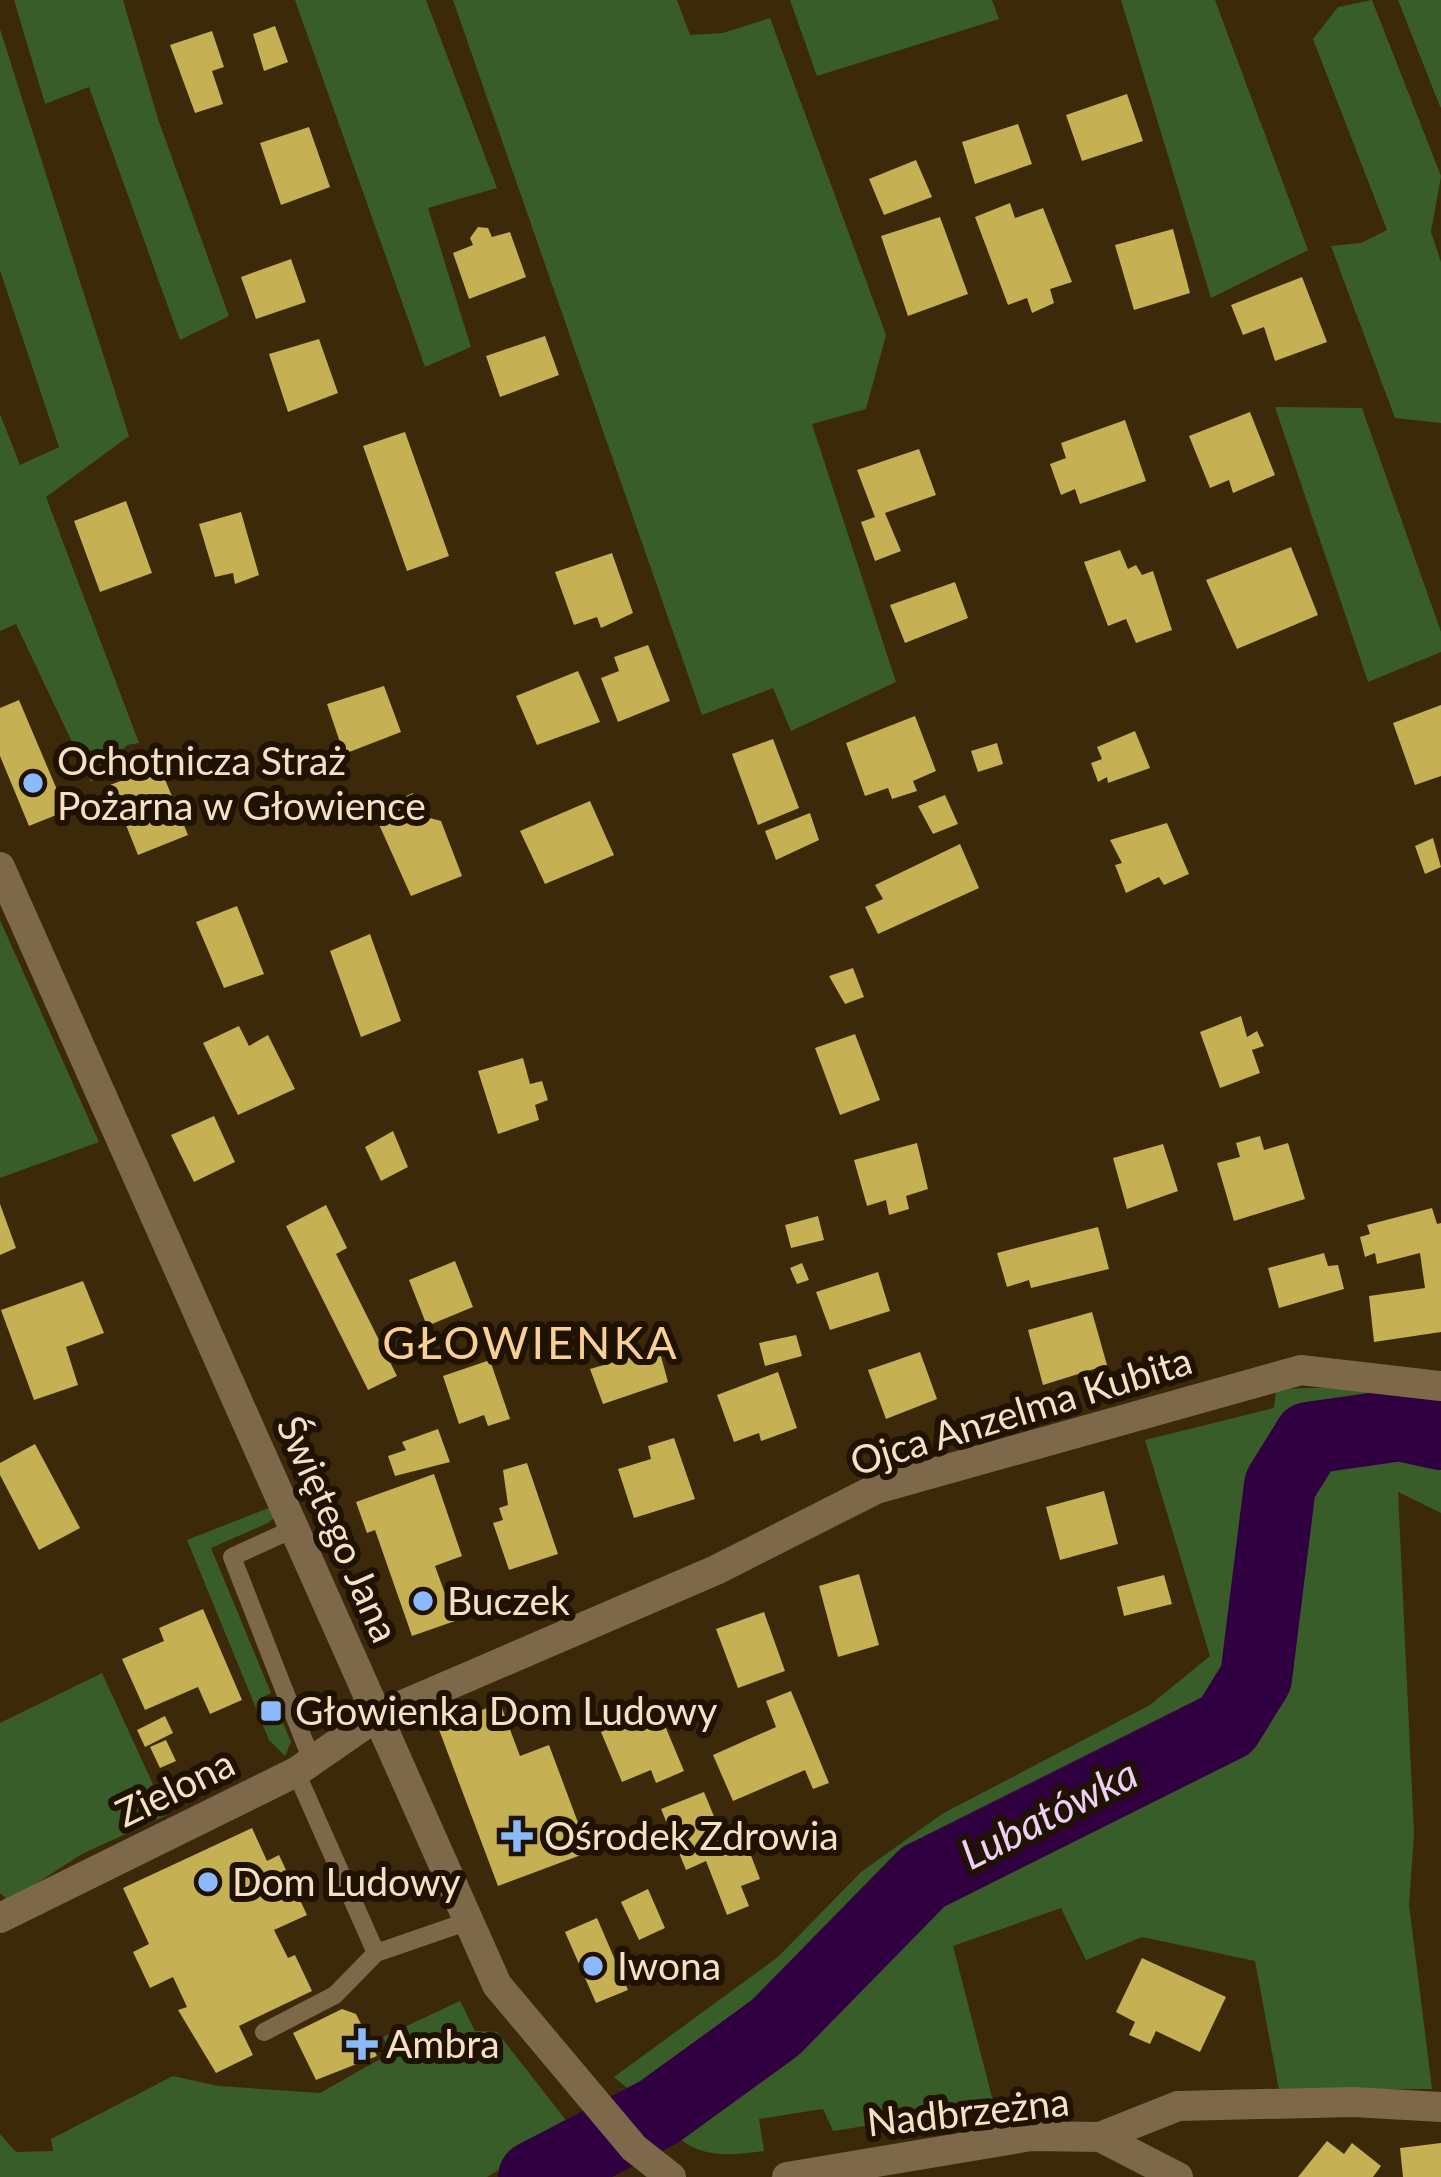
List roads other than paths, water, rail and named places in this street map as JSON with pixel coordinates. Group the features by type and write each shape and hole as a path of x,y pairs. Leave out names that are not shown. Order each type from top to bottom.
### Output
{"street":[{"name":"Świętego Jana","path":"3,879 510,2006 634,2148 671,2177"},
{"name":"Ojca Anzelma Kubita","path":"377,1716 716,1570 876,1489 1301,1370 1441,1386"},
{"name":"Zielona","path":"0,1918 304,1766 377,1716"},
{"name":"Nadbrzeżna","path":"787,2177 917,2151 1031,2136 1100,2137 1178,2106 1354,2102 1441,2107"},
{"path":"1100,2137 1178,2177"}],"lane":[{"path":"295,1528 232,1557 304,1766 376,1953"},
{"path":"264,2032 335,1995 376,1953 469,1922"}],"waterway":[{"name":"Lubatówka","path":"534,2177 659,2112 776,2027 923,1877 1227,1725 1256,1678 1280,1485 1309,1438 1400,1425 1441,1434"}],"place":[{"name":"Ochotnicza Straż Pożarna w Głowience","path":"33,783"},
{"name":"Buczek","path":"423,1601"},
{"name":"Głowienka Dom Ludowy","path":"271,1711"},
{"name":"Ośrodek Zdrowia","path":"517,1836"},
{"name":"Dom Ludowy","path":"208,1882"},
{"name":"Iwona","path":"593,1966"},
{"name":"Ambra","path":"362,2044"}],"district":[{"name":"GŁOWIENKA","path":"531,1343"}]}
